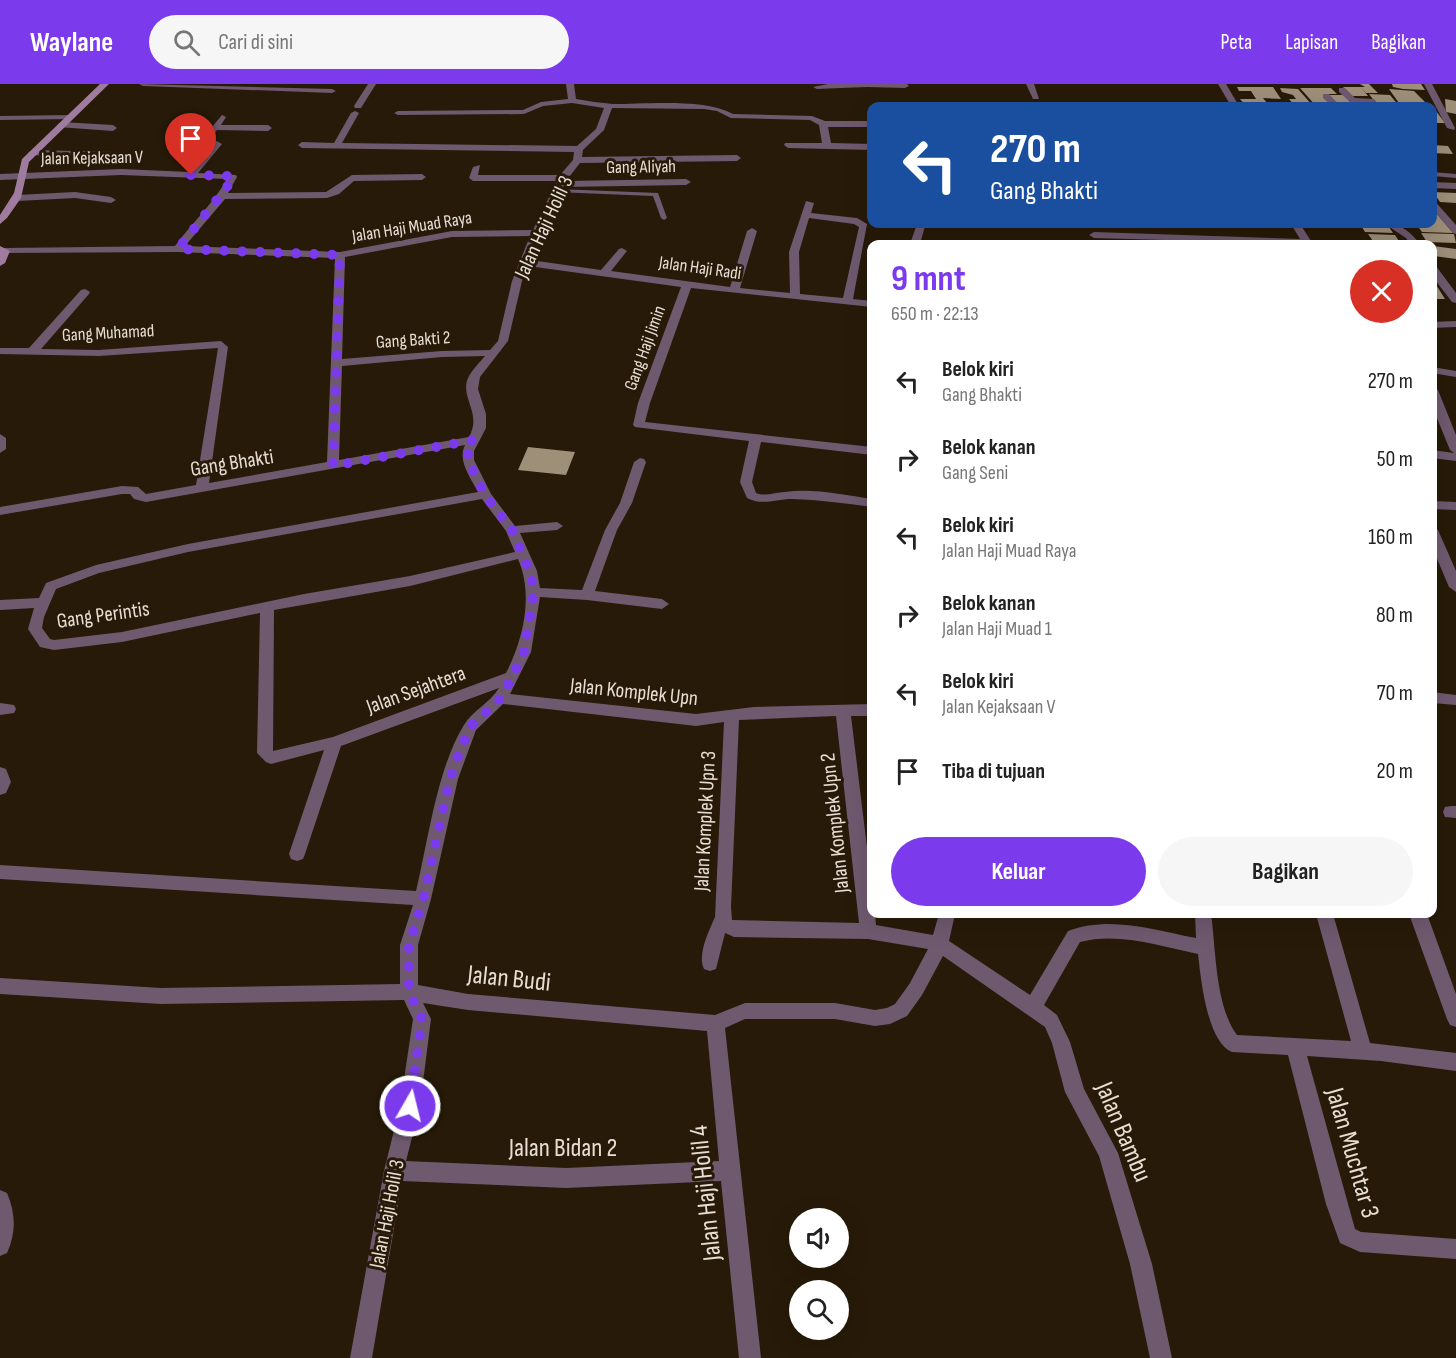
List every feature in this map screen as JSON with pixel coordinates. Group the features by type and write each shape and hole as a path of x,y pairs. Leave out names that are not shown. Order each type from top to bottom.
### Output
{"street":[{"path":"0,221 17,198 23,176 22,168 32,153 105,84"},
{"path":"143,84 332,91"},
{"path":"337,146 372,84"},
{"path":"570,84 572,101"},
{"path":"817,87 871,84 905,86"},
{"path":"1030,84 1036,97"},
{"path":"1222,84 1233,102"},
{"path":"1428,84 1450,128"},
{"path":"1342,90 1353,100 1371,102"},
{"path":"1326,96 1332,102"},
{"path":"398,112 524,112 548,102 572,101 609,106 713,107 730,116 812,118 823,124 867,124"},
{"name":"Jalan Haji Holil 3","path":"361,1358 394,1171 410,1106 422,1019 409,992 409,945 423,900 450,779 458,756 470,727 501,698 524,652 534,592 523,554 512,530 485,495 468,460 468,451 480,428 480,414 472,389 474,377 503,341 523,262 536,233 560,185 577,160 579,149 600,130 609,106"},
{"path":"0,118 70,117"},
{"path":"191,175 218,144 206,140 222,117"},
{"path":"823,124 827,146"},
{"path":"62,125 113,128"},
{"path":"215,127 268,128"},
{"path":"302,145 579,149"},
{"path":"788,145 867,147"},
{"path":"32,153 116,155"},
{"path":"577,160 737,158"},
{"name":"Gang Aliyah","path":"477,168 473,178 560,185 686,182"},
{"name":"Jalan Kejaksaan V","path":"0,177 111,172 233,177 222,196"},
{"path":"178,249 193,228 222,196 327,195 336,192 352,178 422,177"},
{"path":"1437,185 1456,186"},
{"path":"17,198 75,195 111,200"},
{"path":"795,296 794,252 807,215 809,202"},
{"path":"1437,207 1456,231"},
{"path":"807,215 838,218 863,224 847,301"},
{"path":"1396,228 1412,240"},
{"path":"734,291 752,231"},
{"name":"Jalan Haji Muad Raya","path":"3,250 178,249 340,255 452,234 536,233"},
{"path":"0,263 3,250"},
{"path":"604,273 622,251"},
{"path":"333,466 340,255"},
{"name":"Jalan Haji Radi","path":"523,262 734,291 867,303"},
{"path":"1437,275 1456,300"},
{"name":"Gang Haji Jimin","path":"687,284 644,403 639,425 756,438"},
{"path":"32,352 85,292"},
{"path":"1451,325 1456,330"},
{"name":"Gang Muhamad","path":"0,351 99,353 218,343 223,347 204,454 202,487"},
{"name":"Gang Bakti 2","path":"336,363 442,354 494,353"},
{"path":"1437,371 1456,374"},
{"path":"1437,402 1456,450"},
{"path":"0,438 0,459"},
{"path":"867,450 756,438 746,482 752,495 759,499 788,495 833,497 867,502"},
{"name":"Gang Bhakti","path":"0,511 122,490 134,490 138,496 146,498 474,440"},
{"path":"1437,455 1456,457"},
{"path":"587,595 611,530 626,503 640,462"},
{"name":"Gang Perintis","path":"485,495 231,539 96,569 66,578 51,586 35,629 45,644 54,645 122,637 410,581 523,554"},
{"path":"1437,505 1456,506"},
{"path":"512,530 557,526"},
{"path":"1437,543 1456,587"},
{"path":"534,592 587,595 662,604"},
{"path":"0,605 43,603"},
{"name":"Jalan Sejahtera","path":"267,607 267,757 275,758 335,742 512,677"},
{"name":"Jalan Komplek Upn","path":"501,698 696,720 732,715 867,710"},
{"path":"1437,698 1456,700"},
{"name":"Jalan Komplek Upn 2","path":"843,711 868,931"},
{"name":"Jalan Komplek Upn 3","path":"710,963 714,940 726,922 732,715"},
{"path":"297,854 335,742"},
{"path":"0,773 3,782 0,789"},
{"path":"0,872 166,884 311,889 423,900"},
{"name":"Jalan Budi","path":"0,986 161,996 409,992 468,1002 715,1023 745,1011 835,1011 875,1018 890,1016 901,1010 909,1000 940,944 946,918"},
{"path":"1203,918 1206,948 1218,1015 1225,1038 1232,1043 1363,1051 1456,1062"},
{"path":"1326,918 1363,1051"},
{"path":"1419,918 1456,1019"},
{"path":"726,922 868,931 940,944"},
{"path":"1032,1006 1074,936 1088,931 1114,931 1206,948"},
{"name":"Jalan Bambu","path":"940,944 1051,1021 1061,1042 1076,1092 1108,1153 1142,1264 1161,1358"},
{"name":"Jalan Haji Holil 4","path":"715,1023 750,1358"},
{"name":"Jalan Muchtar 3","path":"1295,1048 1336,1204 1347,1236 1360,1242 1456,1249"},
{"name":"Jalan Bidan 2","path":"394,1171 567,1178 732,1170"},
{"path":"0,1200 5,1228 0,1246"}],"lane":[{"path":"1437,174 1456,176"},
{"path":"560,185 656,194 664,218"}],"building":[{"path":"1360,84 1369,84 1378,93 1366,93 1361,87 1365,87"},
{"path":"1392,84 1421,84 1425,90 1403,89 1393,87"},
{"path":"1237,87 1273,87 1281,99 1263,98 1266,102 1243,102 1240,99 1256,99 1251,91 1239,91"},
{"path":"1343,87 1361,87 1368,96 1351,96"},
{"path":"1280,88 1298,89 1309,102 1292,102 1289,99 1296,99 1293,95 1282,92"},
{"path":"1300,88 1331,88 1337,94 1323,94 1330,102 1312,102"},
{"path":"1389,89 1414,91 1425,102 1398,102"},
{"path":"1369,94 1390,95 1396,102 1375,102"},
{"path":"1328,95 1344,95 1350,102 1335,102"},
{"path":"1445,99 1456,101 1456,114 1446,112"},
{"path":"1437,112 1445,123 1437,123"},
{"path":"1437,145 1448,146 1453,154 1437,153"},
{"path":"1437,192 1456,193 1456,203 1440,202"},
{"path":"1437,214 1453,233 1422,232 1419,228 1437,228"},
{"path":"1362,228 1390,228 1393,233 1365,232"},
{"path":"1421,233 1454,234 1456,243 1437,242 1437,240 1426,240"},
{"path":"1368,234 1395,235 1398,240 1372,240"},
{"path":"1437,247 1456,249 1456,259 1437,256"},
{"path":"1437,286 1445,299 1437,299"},
{"path":"528,447 575,452 566,475 518,470"}],"route":[{"path":"191,175 234,178 178,249 340,255 333,466 474,440 468,451 468,460 485,495 512,530 530,572 534,592 524,652 501,698 470,727 458,756 450,779 423,900 409,945 409,992 422,1019 410,1106"}]}
